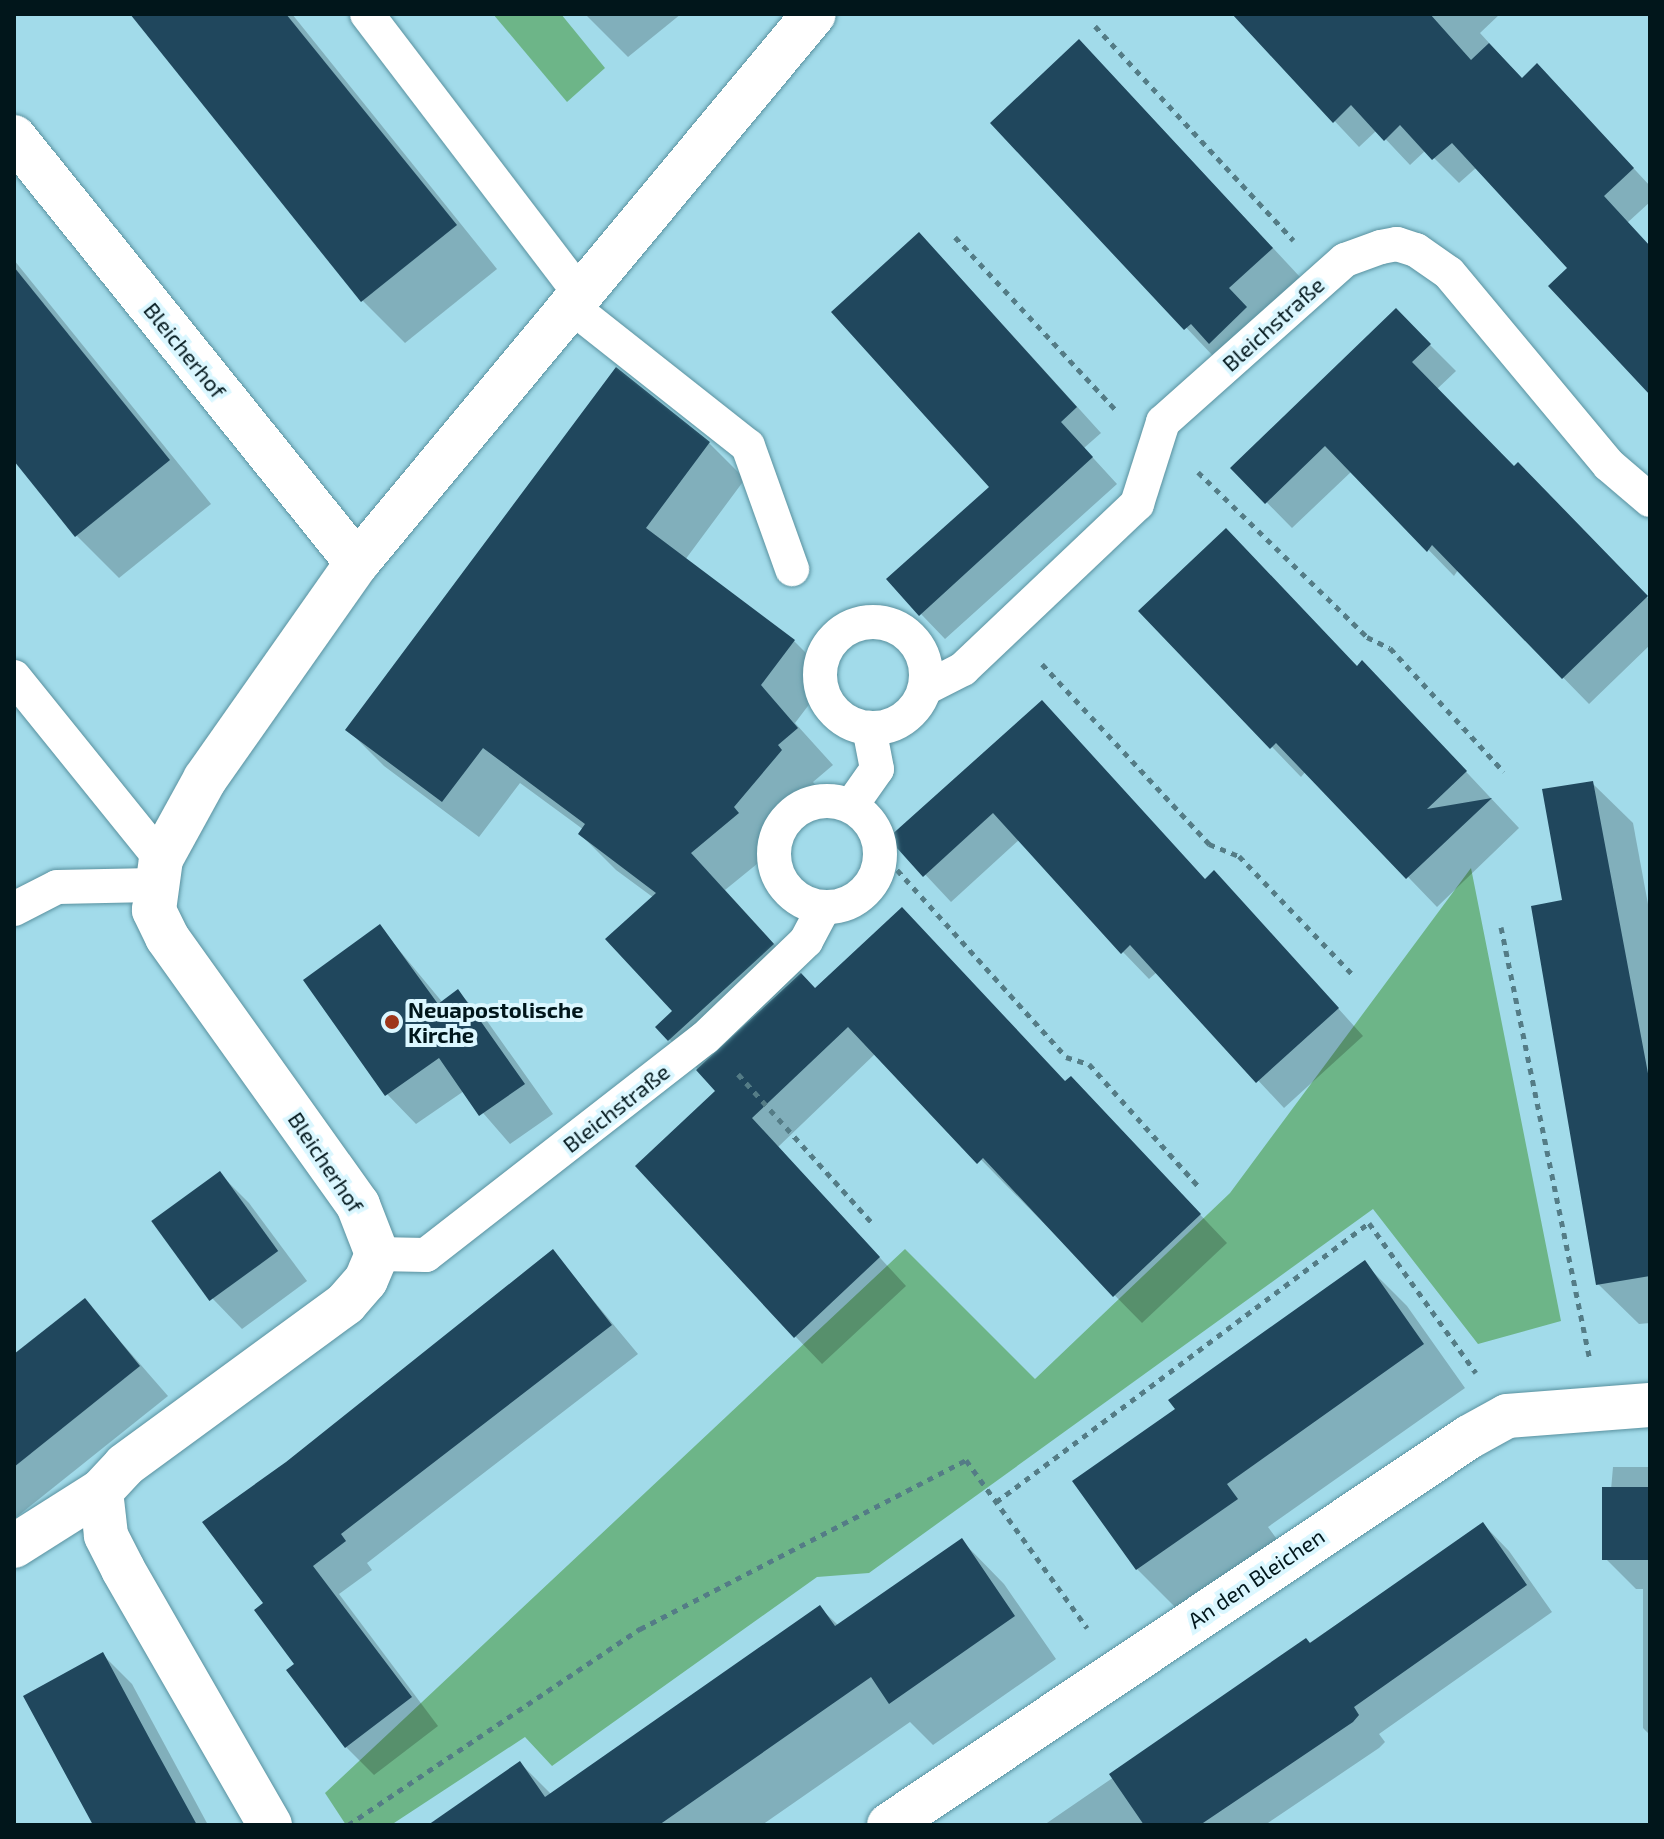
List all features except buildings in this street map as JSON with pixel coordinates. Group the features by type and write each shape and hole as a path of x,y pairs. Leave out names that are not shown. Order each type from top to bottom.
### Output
{"street":[{"path":"157,872 205,779 357,563 573,298 814,14"},
{"name":"Bleicherhof","path":"14,137 357,563"},
{"name":"Bleicherhof","path":"157,872 154,910 167,937 358,1205 377,1254"},
{"path":"14,1546 101,1491 125,1465 346,1303 366,1280 377,1254"},
{"name":"An den Bleichen","path":"889,1825 1434,1458 1507,1416 1650,1405"},
{"path":"101,1491 106,1535 123,1569 270,1825"}],"lane":[{"path":"367,14 573,298 748,446 792,569"},
{"name":"Bleichstraße","path":"869,728 898,723 926,688 963,669 1137,504 1163,422 1345,260 1397,244 1435,261 1609,465 1650,500"},
{"path":"851,806 877,769 869,728 840,716 820,688 822,655 839,632 870,620 897,626 919,645 926,688"},
{"path":"14,677 157,872 57,887 14,909"},
{"path":"824,800 851,806 873,825 881,852 874,881 851,903 823,909 786,890 775,868 777,836 793,812 824,800"},
{"name":"Bleichstraße","path":"377,1254 426,1255 705,1038 806,941 823,909"}],"path":[{"path":"1095,26 1327,276"},
{"path":"955,237 1155,444 1243,510 1367,637 1390,648 1504,772"},
{"path":"1009,628 1209,844 1239,856 1352,974"},
{"path":"881,852 1066,1057 1089,1064 1198,1186"},
{"path":"1501,927 1599,1408"},
{"path":"705,1038 873,1224"},
{"path":"996,1502 1369,1223 1507,1416"},
{"path":"348,1825 640,1629 966,1460 1118,1671"}],"green space":[{"path":"493,14 561,14 605,68 567,102"},
{"path":"1471,868 1561,1321 1478,1344 1373,1209 869,1573 817,1577 552,1766 525,1737 391,1825 346,1825 325,1793 905,1249 1035,1379 1230,1193"}],"place":[{"name":"Neuapostolische Kirche","path":"392,1022"}]}
